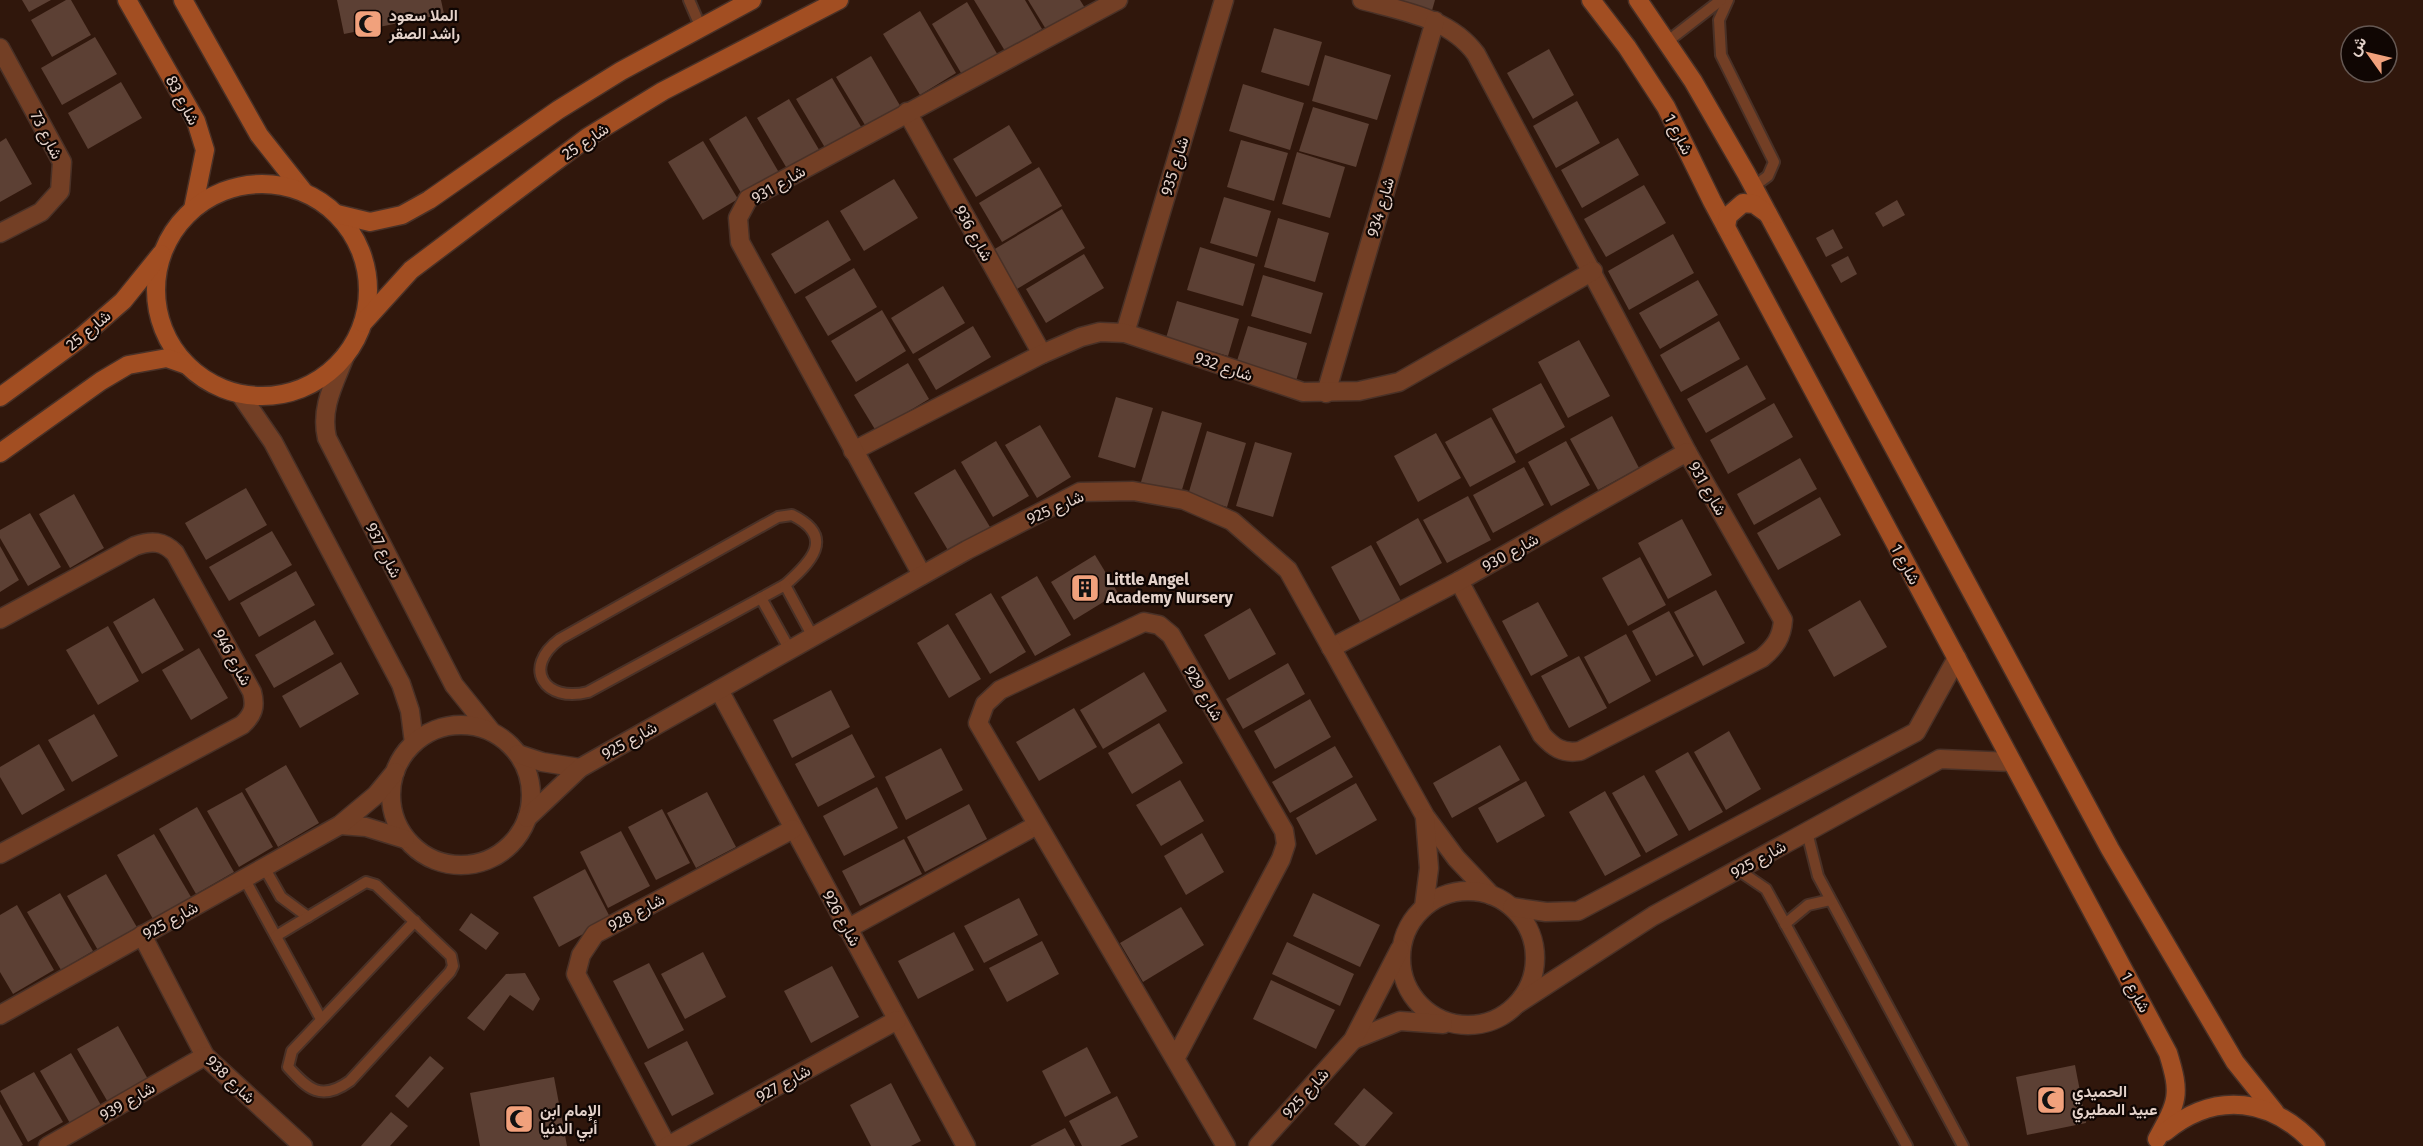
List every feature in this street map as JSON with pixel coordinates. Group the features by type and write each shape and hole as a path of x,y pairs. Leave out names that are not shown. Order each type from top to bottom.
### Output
{"street":[{"name":"شارع 83","path":"127,0 196,121 205,150 193,209"},
{"path":"0,453 100,381 128,365 167,358 187,365 212,383 240,394 269,396 298,390 324,376 345,356 362,324 368,295 365,266 355,238 337,214 304,192 259,135 183,0"},
{"path":"337,214 370,222 402,215 429,200 558,110 621,71 752,0"},
{"name":"شارع 25","path":"362,324 411,270 588,137 663,91 839,0"},
{"name":"شارع 931","path":"922,575 740,242 738,218 748,199 1118,0"},
{"name":"شارع 935","path":"1125,333 1224,0"},
{"name":"شارع 931","path":"1362,0 1435,21 1468,43 1476,54 1687,452 1783,620 1782,633 1777,643 1762,658 1580,751 1567,753 1556,748 1542,735 1459,581"},
{"name":"شارع 1","path":"1591,0 1627,47 1665,107 1726,227 2168,1053 2177,1083 2176,1099 2154,1142"},
{"path":"1638,0 1668,40 1753,187 2110,849 2235,1062 2275,1112"},
{"name":"شارع 934","path":"1326,393 1435,21"},
{"name":"شارع 73","path":"0,48 62,162 60,191 40,212 0,233"},
{"name":"شارع 936","path":"907,112 1042,354"},
{"path":"187,365 168,340 158,311 156,280 164,250 176,228 193,209 218,193 246,184 275,184 304,192"},
{"path":"1726,227 1728,216 1743,203 1754,204 1768,214"},
{"name":"شارع 25","path":"0,397 78,340 123,301 164,250"},
{"name":"شارع 932","path":"853,451 1042,354 1100,332 1125,333 1303,392 1359,391 1399,382 1593,271"},
{"name":"شارع 937","path":"345,356 324,407 323,421 327,438 449,675 477,717 492,732"},
{"path":"240,394 273,442 402,684 410,711 414,743"},
{"name":"شارع 930","path":"1331,648 1459,581 1687,452"},
{"name":"شارع 925","path":"527,818 580,768 922,575 1080,492 1133,491 1184,500 1232,521 1288,570 1425,816 1456,858 1491,895"},
{"name":"شارع 946","path":"0,619 135,546 156,542 166,545 175,553 252,692 254,702 254,709 242,725 0,854"},
{"name":"شارع 929","path":"1175,1059 1281,859 1286,844 1284,831 1170,635 1159,625 1144,622 1000,690 985,704 978,723 1226,1146"},
{"path":"1512,907 1530,932 1535,962 1529,984 1517,1004 1491,1022 1458,1025 1430,1014 1409,992 1401,962 1401,947 1413,919 1424,907 1456,892 1468,891 1491,895 1512,907 1546,912 1578,910 1916,732 1957,658"},
{"name":"شارع 926","path":"719,690 966,1146"},
{"path":"340,825 366,827 405,839 432,860 448,865 481,863 510,846 520,833 527,818 531,802 531,785 526,768 518,754 492,732 468,726 443,727 427,733 414,743 395,772 391,807 396,824 405,839"},
{"path":"518,754 542,762 580,768"},
{"name":"شارع 925","path":"1517,1004 1653,916 1940,759 2012,762"},
{"name":"شارع 925","path":"0,1015 340,825 376,795 395,772"},
{"name":"شارع 925","path":"1424,907 1430,868 1430,844 1425,816"},
{"path":"847,929 1037,825"},
{"name":"شارع 928","path":"668,1146 576,974 581,955 595,934 793,829"},
{"name":"شارع 938","path":"142,935 205,1056 303,1146"},
{"name":"شارع 925","path":"1258,1146 1353,1040 1401,947"},
{"name":"شارع 927","path":"668,1146 897,1020"},
{"name":"شارع 925","path":"1353,1040 1400,1021 1458,1025"},
{"name":"شارع 939","path":"48,1146 205,1056"},
{"path":"2154,1142 2182,1118 2212,1106 2244,1104 2275,1112 2300,1128 2316,1146"}],"lane":[{"path":"689,0 701,28"},
{"path":"1668,40 1720,0"},
{"path":"1728,0 1719,20 1721,55 1774,162 1768,176 1753,187"},
{"path":"792,515 804,520 812,530 816,539 816,552 805,567 784,585 588,692 571,696 560,694 545,684 540,675 544,655 560,639 778,517 792,515"},
{"path":"784,585 813,637"},
{"path":"761,598 790,650"},
{"path":"1807,832 1818,876 1963,1146"},
{"path":"264,867 281,897 308,916"},
{"path":"1738,870 1766,889 1907,1146"},
{"path":"244,878 321,1019"},
{"path":"276,936 366,882 376,885 415,921 451,956 453,966 450,972 350,1081 344,1086 321,1092 308,1088 288,1067 292,1051 415,921"},
{"path":"1785,924 1808,905 1830,900"}],"building":[{"path":"22,0 51,0 29,12"},
{"path":"66,0 71,0 91,35 52,57 31,20"},
{"name":"الملا سعود راشد الصقر","path":"337,0 441,0 444,14 344,34"},
{"path":"974,0 1025,0 1042,29 1005,51"},
{"path":"1028,0 1080,0 1085,8 1047,31"},
{"path":"1395,0 1435,0 1431,14"},
{"path":"967,2 999,57 964,78 932,24"},
{"path":"920,11 956,73 920,95 883,34"},
{"path":"1274,28 1322,42 1309,86 1261,72"},
{"path":"95,37 117,74 62,105 41,68"},
{"path":"1549,49 1574,95 1533,119 1507,73"},
{"path":"1325,55 1391,75 1377,120 1312,101"},
{"path":"871,56 902,109 868,130 836,77"},
{"path":"832,78 863,130 827,151 796,99"},
{"path":"121,82 142,118 88,149 68,113"},
{"path":"1243,84 1304,103 1290,150 1229,131"},
{"path":"789,99 821,153 789,172 757,118"},
{"path":"1577,101 1600,143 1556,168 1533,126"},
{"path":"1313,107 1369,124 1356,167 1299,151"},
{"path":"746,116 781,176 744,198 709,139"},
{"path":"1009,125 1032,163 976,197 953,159"},
{"path":"6,138 32,184 0,202 0,142"},
{"path":"1618,138 1639,175 1582,208 1561,170"},
{"path":"1241,140 1288,153 1274,201 1227,187"},
{"path":"703,141 738,199 703,220 668,162"},
{"path":"1297,152 1345,167 1330,218 1282,204"},
{"path":"1039,167 1062,206 1002,242 979,203"},
{"path":"894,179 918,218 864,251 840,211"},
{"path":"1644,185 1666,223 1606,257 1584,219"},
{"path":"1224,197 1271,211 1257,257 1210,243"},
{"path":"1897,200 1905,215 1883,227 1875,213"},
{"path":"1062,209 1085,248 1017,289 993,250"},
{"path":"1278,218 1329,233 1315,282 1264,267"},
{"path":"828,220 851,260 795,294 771,254"},
{"path":"1833,229 1843,248 1826,257 1816,238"},
{"path":"1673,234 1694,273 1629,310 1608,271"},
{"path":"1200,247 1255,264 1243,306 1187,290"},
{"path":"1084,254 1104,288 1046,323 1026,289"},
{"path":"1848,256 1857,274 1841,283 1831,265"},
{"path":"854,268 877,307 828,336 805,297"},
{"path":"1263,275 1323,293 1311,334 1251,316"},
{"path":"1698,280 1718,315 1660,349 1639,313"},
{"path":"943,286 965,323 913,354 891,318"},
{"path":"1177,301 1239,319 1228,356 1166,338"},
{"path":"882,310 906,351 856,382 831,341"},
{"path":"1719,321 1740,359 1681,392 1660,355"},
{"path":"973,326 991,357 936,390 918,359"},
{"path":"1248,326 1307,343 1296,381 1236,364"},
{"path":"1579,340 1610,396 1568,418 1538,362"},
{"path":"908,363 929,399 876,431 854,395"},
{"path":"1747,365 1766,399 1706,433 1687,399"},
{"path":"1541,383 1565,427 1516,454 1492,409"},
{"path":"1116,397 1153,408 1135,468 1098,457"},
{"path":"1774,403 1793,437 1728,474 1710,440"},
{"path":"1162,411 1202,423 1181,493 1141,482"},
{"path":"1612,416 1639,468 1598,490 1570,439"},
{"path":"1491,417 1516,462 1470,487 1445,442"},
{"path":"1040,425 1071,477 1037,498 1005,445"},
{"path":"1207,431 1246,443 1227,507 1188,495"},
{"path":"1436,433 1461,478 1418,502 1394,456"},
{"path":"996,441 1029,496 993,517 961,462"},
{"path":"1566,441 1590,485 1551,506 1528,462"},
{"path":"1255,442 1292,453 1273,517 1236,506"},
{"path":"1800,458 1817,489 1754,525 1737,494"},
{"path":"1524,467 1544,505 1493,533 1473,495"},
{"path":"955,469 990,527 949,552 914,493"},
{"path":"246,488 267,525 206,560 185,523"},
{"path":"74,494 104,548 70,568 39,514"},
{"path":"1468,496 1491,540 1447,563 1423,520"},
{"path":"1820,497 1841,535 1778,570 1757,533"},
{"path":"30,513 61,567 28,586 0,538 0,530"},
{"path":"1418,518 1442,563 1400,586 1376,542"},
{"path":"1682,519 1712,575 1668,599 1638,543"},
{"path":"272,531 292,565 229,601 209,567"},
{"path":"1371,545 1401,601 1361,623 1331,567"},
{"path":"0,546 19,580 0,592"},
{"name":"Little Angel Academy Nursery","path":"1095,555 1118,593 1074,620 1051,582"},
{"path":"1640,557 1666,605 1628,626 1602,578"},
{"path":"296,571 315,605 259,637 240,603"},
{"path":"1037,576 1071,635 1035,656 1001,597"},
{"path":"1716,590 1745,643 1703,666 1674,612"},
{"path":"991,593 1026,652 990,674 955,614"},
{"path":"154,598 184,650 142,674 113,622"},
{"path":"1860,600 1887,647 1834,677 1808,630"},
{"path":"1538,602 1568,656 1531,676 1502,621"},
{"path":"1250,608 1276,654 1229,680 1204,635"},
{"path":"1669,611 1694,656 1656,676 1632,631"},
{"path":"315,620 334,654 274,688 255,655"},
{"path":"948,624 981,679 949,698 917,643"},
{"path":"108,626 139,681 98,705 66,650"},
{"path":"1626,634 1651,681 1609,704 1584,657"},
{"path":"199,648 228,698 191,720 162,670"},
{"path":"1579,656 1607,708 1569,728 1541,676"},
{"path":"341,662 359,694 300,728 282,696"},
{"path":"1288,663 1305,694 1243,729 1226,699"},
{"path":"1144,672 1167,711 1103,749 1080,710"},
{"path":"831,690 850,727 792,758 773,720"},
{"path":"1310,699 1331,737 1275,769 1254,731"},
{"path":"1074,708 1097,747 1039,781 1016,742"},
{"path":"94,714 118,756 72,782 48,740"},
{"path":"1159,723 1183,763 1132,794 1108,753"},
{"path":"1729,731 1761,789 1726,810 1694,752"},
{"path":"852,734 875,777 818,807 795,764"},
{"path":"39,744 65,790 22,815 0,777 0,767"},
{"path":"1500,745 1520,780 1452,818 1433,783"},
{"path":"1335,746 1353,777 1290,813 1272,782"},
{"path":"941,748 963,790 906,820 885,777"},
{"path":"1688,752 1723,812 1689,831 1655,771"},
{"path":"286,765 319,823 278,847 245,789"},
{"path":"1644,775 1678,835 1646,853 1612,793"},
{"path":"1180,780 1204,821 1161,846 1136,805"},
{"path":"1526,781 1545,816 1497,843 1478,808"},
{"path":"1356,783 1377,820 1316,855 1296,818"},
{"path":"877,787 898,828 844,856 823,816"},
{"path":"1605,791 1641,856 1605,876 1569,812"},
{"path":"242,792 273,847 239,867 207,811"},
{"path":"707,792 736,847 696,868 667,813"},
{"path":"969,804 987,839 925,872 907,837"},
{"path":"197,807 234,872 196,894 159,829"},
{"path":"662,809 690,863 656,880 628,827"},
{"path":"621,831 650,886 608,908 580,852"},
{"path":"1202,833 1224,872 1186,895 1164,856"},
{"path":"154,834 191,897 153,919 117,855"},
{"path":"904,839 922,874 860,906 842,871"},
{"path":"585,869 611,919 559,947 533,897"},
{"path":"106,874 138,929 99,952 67,896"},
{"path":"60,893 93,951 61,970 27,912"},
{"path":"1313,893 1380,925 1360,967 1293,936"},
{"path":"1019,898 1038,935 984,963 964,926"},
{"path":"17,905 54,970 13,994 0,972 0,915"},
{"path":"1181,907 1204,945 1143,982 1120,943"},
{"path":"471,913 499,933 486,950 459,930"},
{"path":"954,932 974,970 918,999 898,961"},
{"path":"1042,941 1059,974 1007,1002 989,968"},
{"path":"1287,942 1354,974 1340,1006 1272,974"},
{"path":"703,952 726,997 685,1019 661,974"},
{"path":"649,963 684,1030 648,1049 613,981"},
{"path":"832,966 859,1017 811,1043 784,991"},
{"path":"525,973 540,999 533,1011 510,995 484,1031 467,1018 506,974"},
{"path":"1271,980 1335,1010 1316,1049 1253,1019"},
{"path":"118,1026 149,1081 109,1104 77,1049"},
{"path":"687,1041 714,1094 672,1116 644,1063"},
{"path":"1087,1047 1111,1093 1065,1117 1042,1071"},
{"path":"71,1053 102,1107 71,1125 40,1071"},
{"path":"430,1056 444,1068 408,1108 395,1096"},
{"name":"الحميدي عبيد المطيري","path":"2075,1065 2086,1123 2027,1135 2016,1077"},
{"path":"34,1072 63,1122 28,1142 0,1091"},
{"name":"الإمام ابن أبي الدنيا","path":"554,1077 567,1146 480,1146 470,1093"},
{"path":"891,1083 921,1141 911,1146 871,1146 850,1105"},
{"path":"1364,1088 1393,1113 1365,1146 1360,1146 1334,1124"},
{"path":"1117,1096 1138,1137 1120,1146 1082,1146 1069,1121"},
{"path":"0,1104 23,1145 0,1146"},
{"path":"391,1112 408,1126 390,1146 361,1146"},
{"path":"1065,1128 1075,1146 1030,1146"}],"place":[{"name":"الملا سعود راشد الصقر","path":"368,24"},
{"name":"Little Angel Academy Nursery","path":"1085,588"},
{"name":"الحميدي عبيد المطيري","path":"2051,1100"},
{"name":"الإمام ابن أبي الدنيا","path":"519,1119"}]}
